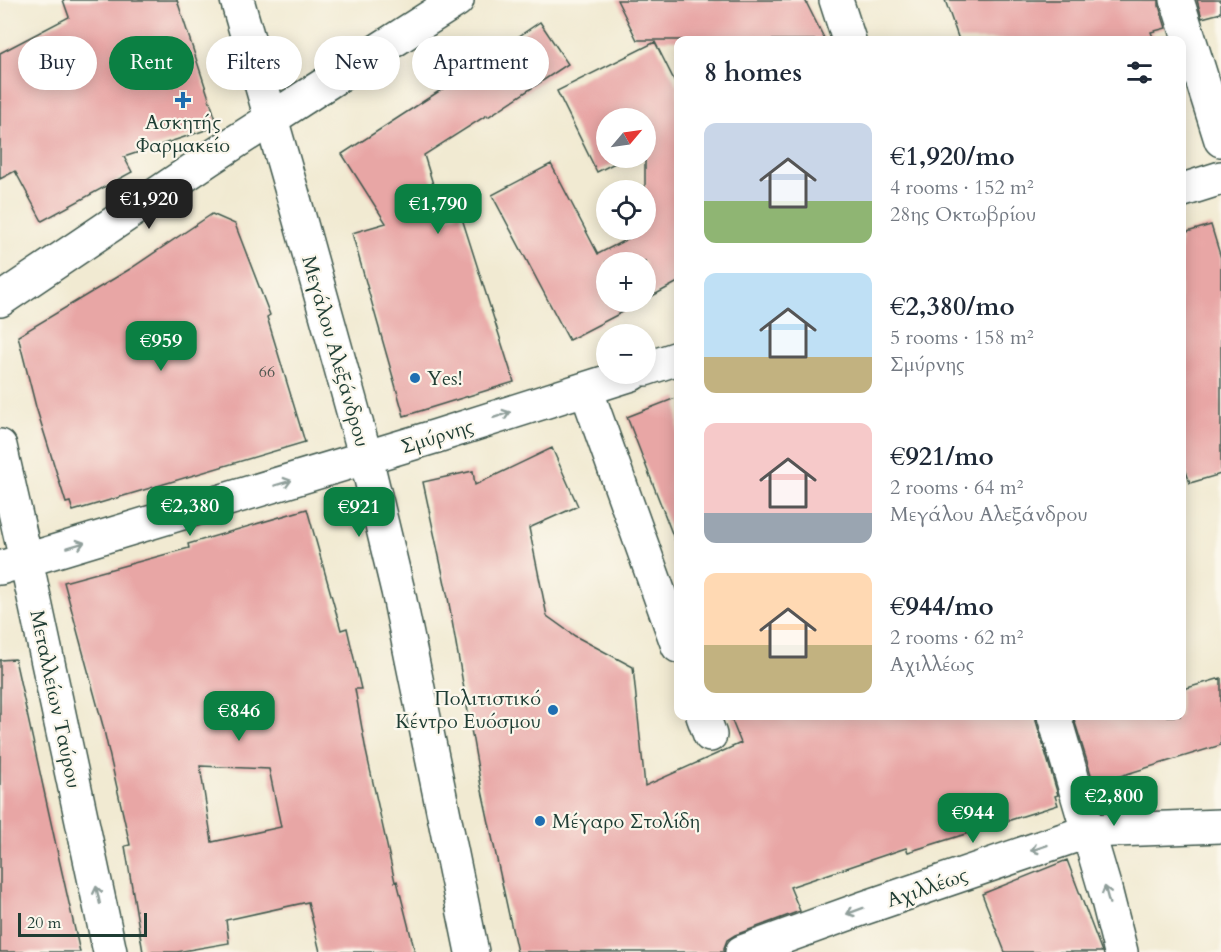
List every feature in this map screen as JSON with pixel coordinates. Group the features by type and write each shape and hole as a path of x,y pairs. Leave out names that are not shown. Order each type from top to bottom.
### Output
{"street":[{"name":"Μεγάλου Αλεξάνδρου","path":"237,0 366,458 398,591 472,952"},
{"path":"0,300 271,118 458,0"},
{"path":"836,0 848,36"},
{"path":"1177,0 1221,140"},
{"path":"1186,189 1221,178"},
{"path":"656,365 674,359"},
{"name":"Σμύρνης","path":"13,564 366,458 601,384"},
{"path":"586,389 674,635"},
{"name":"Μεταλλείων Ταύρου","path":"0,446 13,564 111,952"},
{"path":"1055,720 1089,831 1121,952"},
{"name":"Αχιλλέως","path":"742,952 1089,831 1221,826"}],"building":[{"path":"63,0 177,0 189,36 109,36 109,90 194,90 194,52 218,126 124,157 132,172 42,221 15,171 0,179 0,53 18,44 18,90 97,90 97,36 33,36 69,17"},
{"path":"617,0 805,0 823,36 674,36 674,40 637,40"},
{"path":"945,0 1159,0 1166,28 1151,32 1152,36 958,36"},
{"path":"1197,0 1221,0 1221,13 1202,18"},
{"path":"540,22 568,64 549,77 549,36 519,36"},
{"path":"655,42 674,80 674,284 656,294 656,252 602,252 625,240 656,240 656,180 645,180 645,168 656,168 656,108 596,108 596,168 605,168 597,172 557,91"},
{"path":"441,90 529,90 424,155 444,220 460,212 514,382 404,416 352,233 386,223 342,154"},
{"path":"551,164 597,252 596,312 623,312 569,340 492,195"},
{"path":"212,214 235,224 270,315 267,317 305,442 73,511 70,502 66,503 36,407 18,336 130,269"},
{"path":"1211,225 1221,258 1221,474 1190,483 1186,471 1186,232"},
{"path":"674,399 674,538 627,417"},
{"path":"552,448 578,506 529,528 547,616 575,636 633,667 645,786 741,743 732,720 1036,720 1058,795 1055,796 1058,805 908,852 906,848 790,887 800,911 735,935 727,940 724,952 517,952 481,786 448,598 423,482 473,471 475,485"},
{"path":"307,509 341,630 347,628 361,689 355,689 366,751 395,882 397,881 415,952 320,952 308,902 226,920 229,943 177,952 143,952 125,846 130,845 103,726 64,582 189,548 188,544","holes":["200,766 269,769 281,827 212,842"]},
{"path":"15,659 80,952 0,952 0,660"},
{"path":"1221,678 1221,745 1094,784 1074,720 1186,720 1186,688"},
{"path":"1067,860 1102,952 1005,952 982,894"}],"place":[{"name":"Ασκητής Φαρμακείο","path":"183,100"},
{"name":"Yes!","path":"415,378"},
{"name":"Πολιτιστικό Κέντρο Ευόσμου","path":"553,710"},
{"name":"Μέγαρο Στολίδη","path":"540,821"}]}
